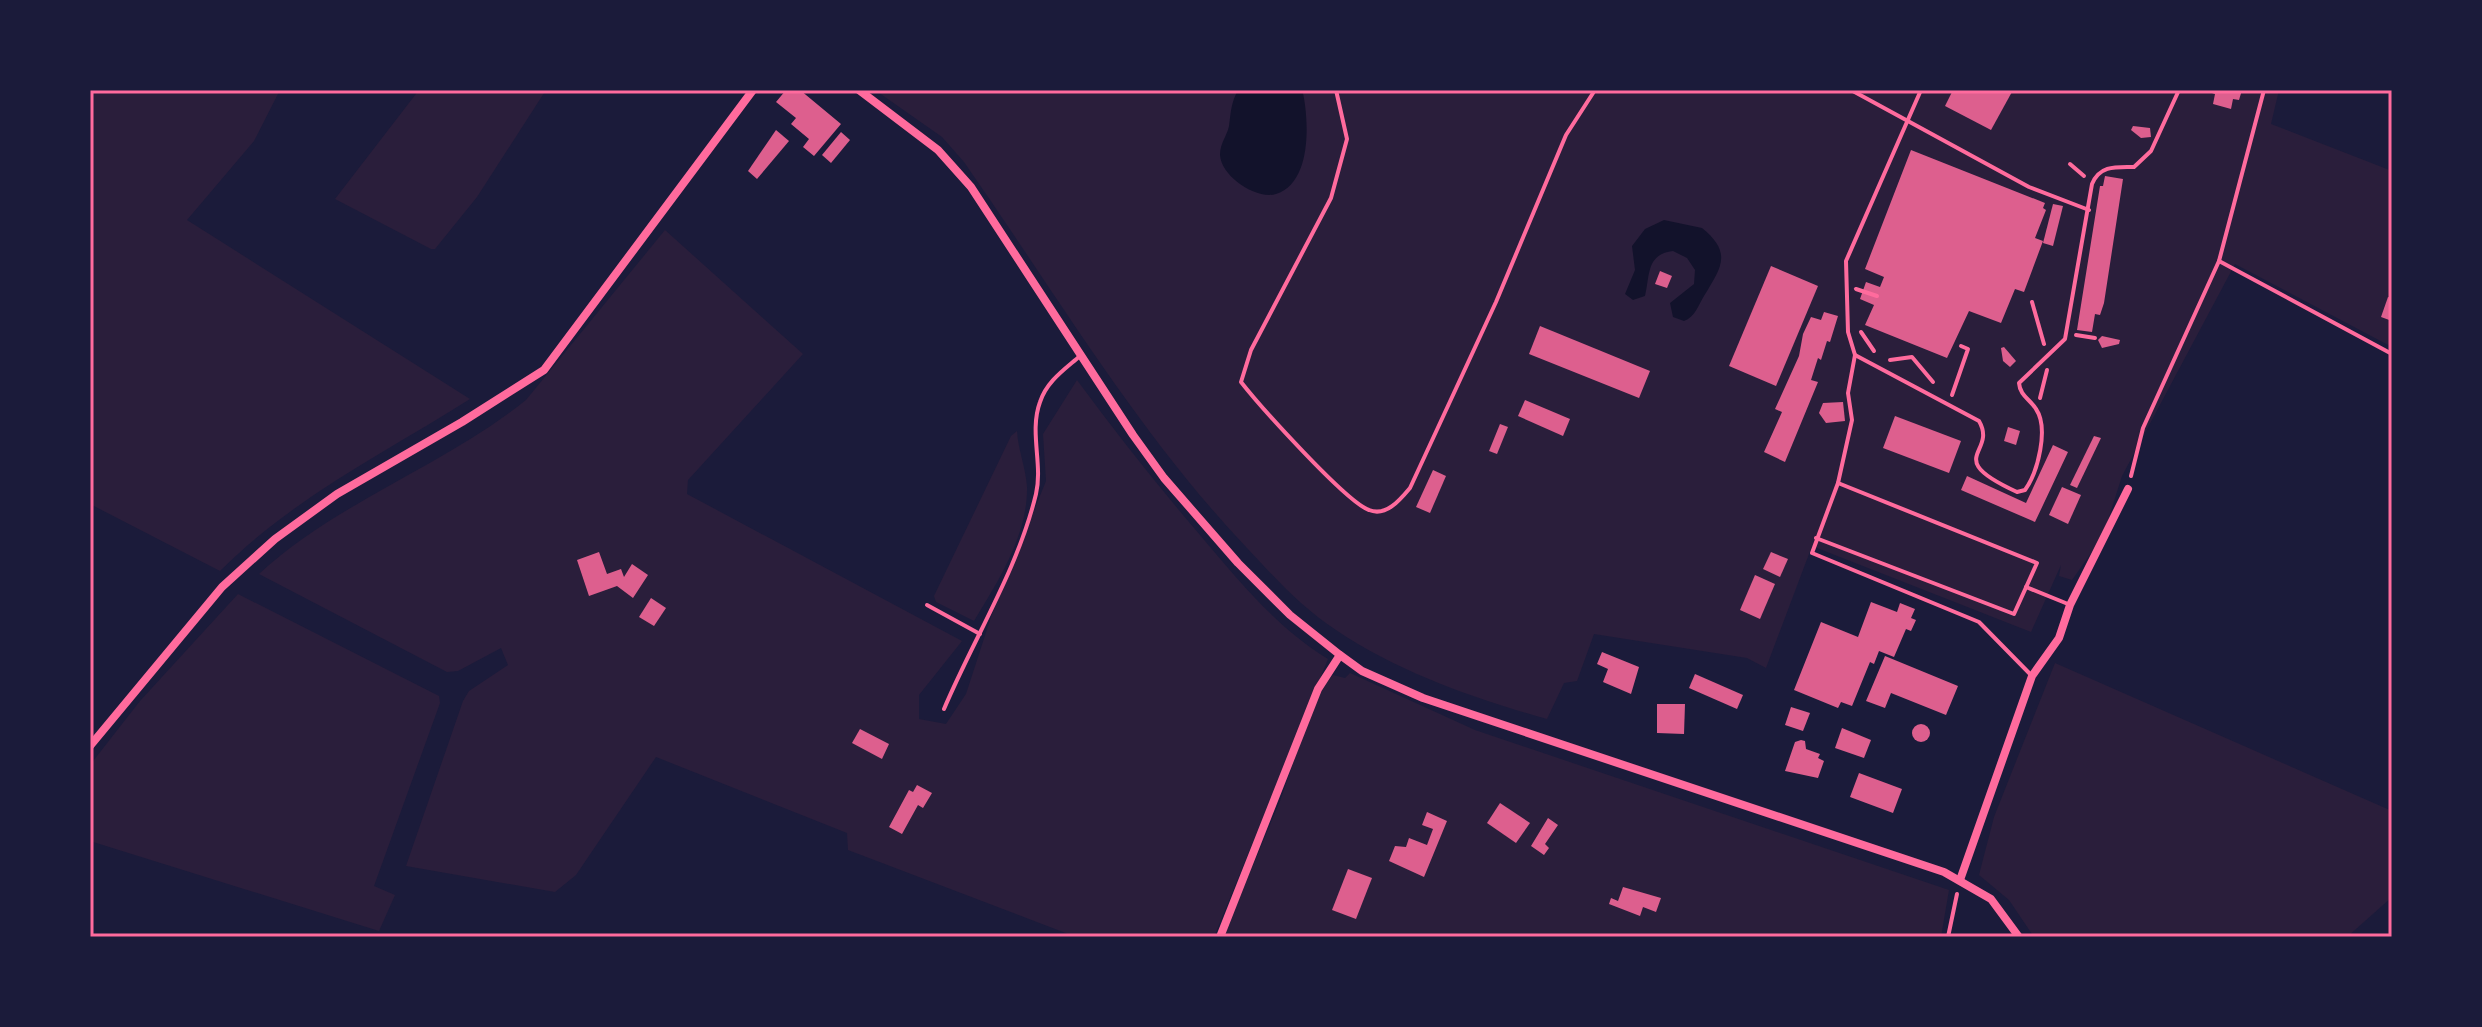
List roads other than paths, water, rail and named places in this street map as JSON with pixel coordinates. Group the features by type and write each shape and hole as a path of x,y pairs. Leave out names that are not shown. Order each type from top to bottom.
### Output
{"street":[{"path":"90,746 222,587 275,539 337,494 544,370 597,294 753,90"},
{"path":"859,90 938,150 971,187 1080,356 1164,478 1248,573 1290,615 1340,655 1362,671 1423,698 1821,829 1960,880 1991,899 2019,937"},
{"path":"1960,880 2032,676 2059,638 2070,605 2128,489"},
{"path":"1220,937 1318,689 1340,655"}],"lane":[{"path":"1851,90 2029,187 2089,210"},
{"path":"1921,90 1846,261 1848,332 1855,355 1848,393 1852,420 1838,483 1812,553 1979,622 2032,676"},
{"path":"1855,355 1948,404 1982,426 1975,457 1978,469 1990,480 2017,492 2025,490 2036,466 2042,422 2036,408 2020,392 2019,383 2065,339 2095,175 2107,168 2134,167 2151,151 2179,90"},
{"path":"944,709 980,634 1037,491 1035,438 1040,402 1052,379 1080,356"},
{"path":"1816,538 2014,614 2037,563 1838,483"},
{"path":"2026,587 2070,605"},
{"path":"927,605 980,634"}]}
